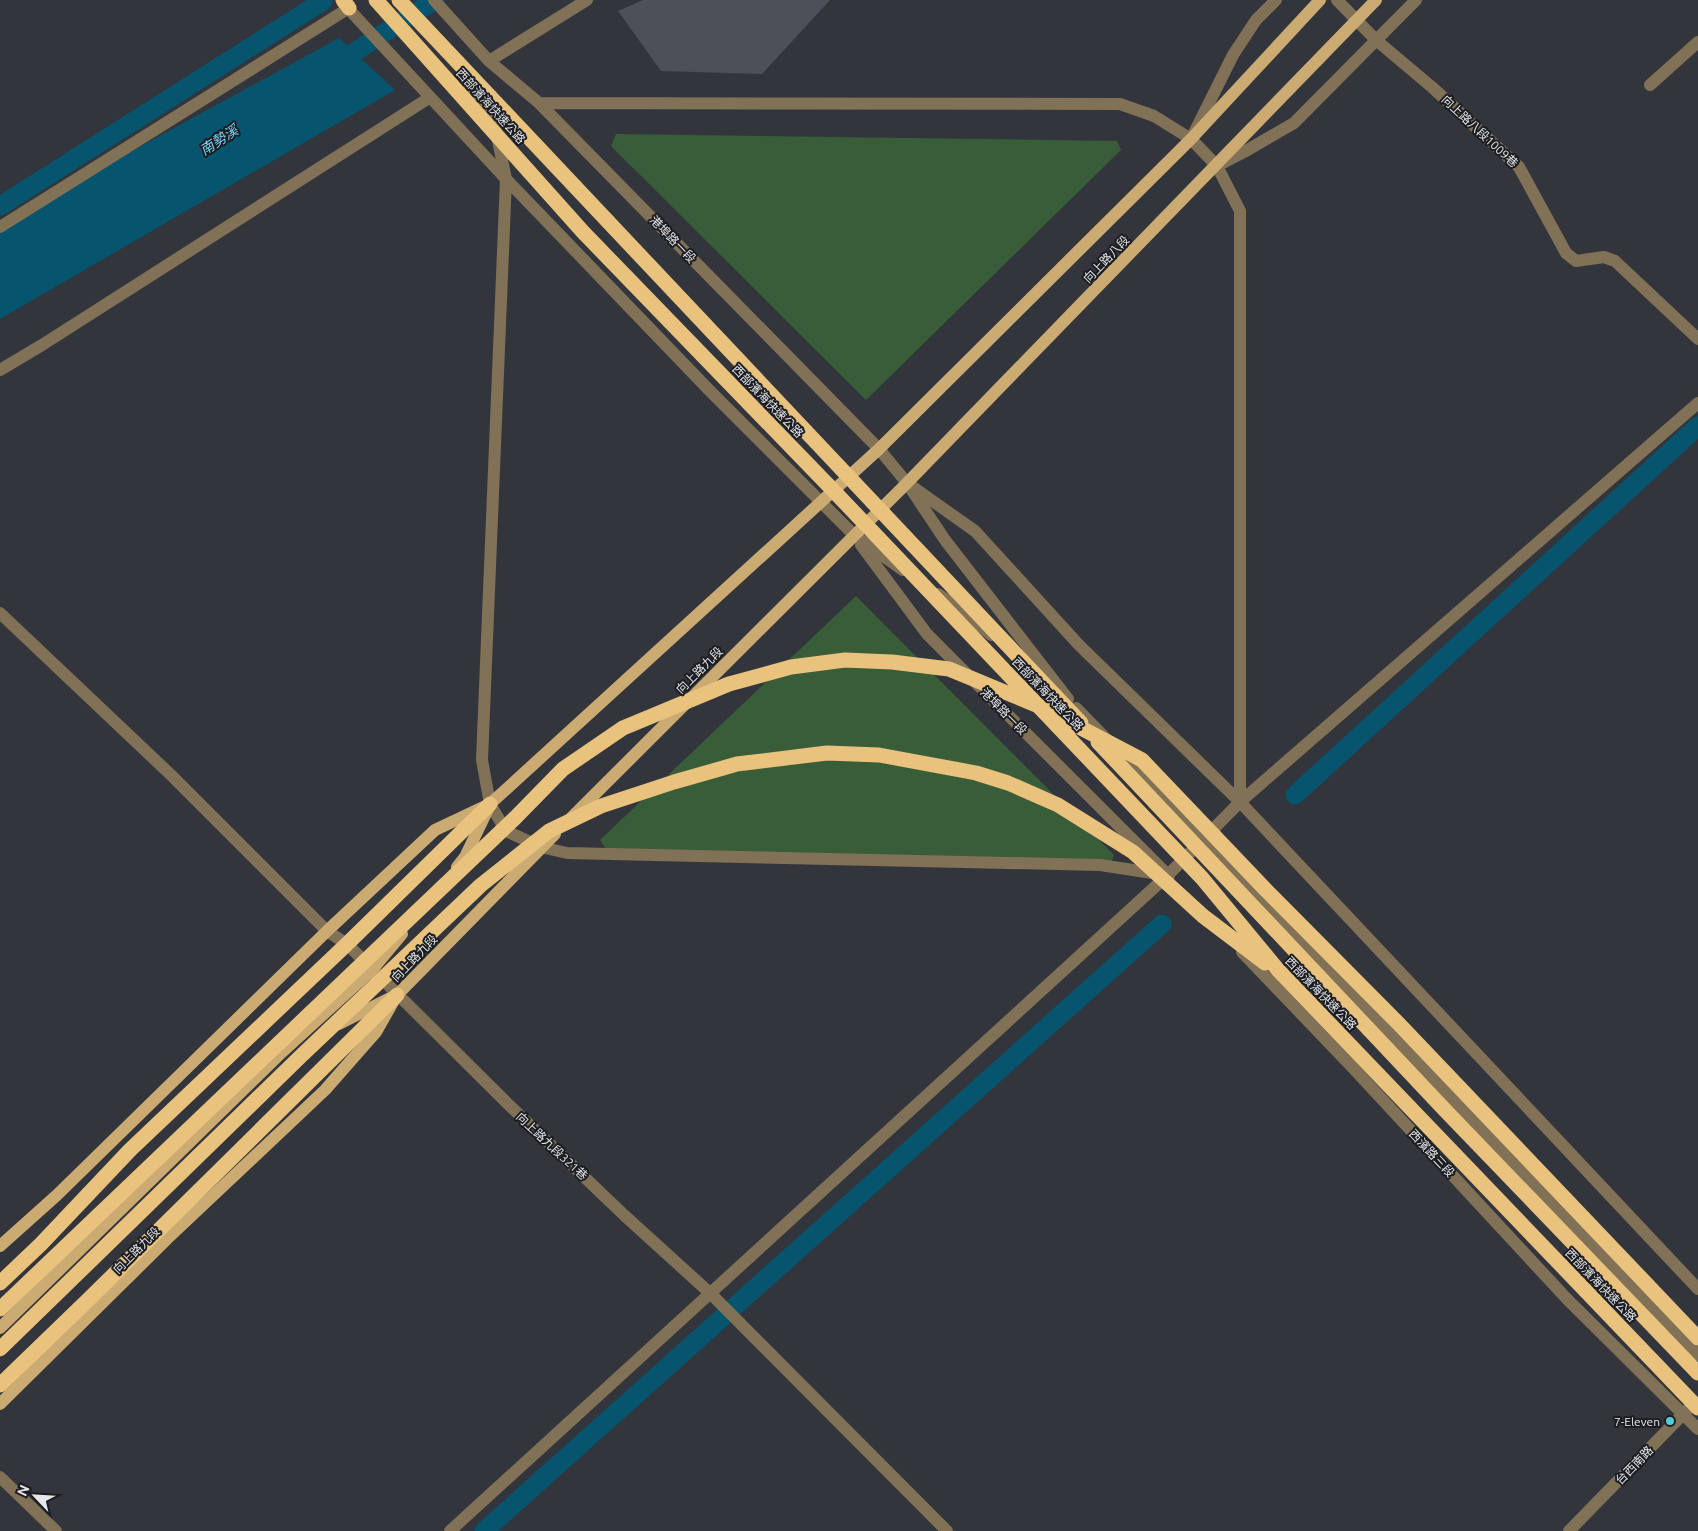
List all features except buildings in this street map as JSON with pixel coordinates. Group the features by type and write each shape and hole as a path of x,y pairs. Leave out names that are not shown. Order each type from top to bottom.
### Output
{"highway":[{"name":"西部濱海快速公路","path":"376,0 583,232 837,494 1202,878 1278,970 1698,1408"},
{"name":"西部濱海快速公路","path":"399,0 1437,1102 1698,1373"},
{"path":"0,1309 515,818 563,769 623,728 729,684 791,666 846,660 892,662 949,669 1041,707 1142,760 1264,888 1398,1023 1698,1338"},
{"path":"0,1349 301,1056 481,885 549,831 601,806 674,782 737,764 826,753 879,755 976,773 1008,783 1058,805 1133,852 1203,916 1262,962 1278,970"},
{"path":"0,1283 130,1150 347,944 490,804"},
{"path":"0,1385 397,995"}],"main road":[{"name":"向上路八段","path":"821,503 879,449 1191,139 1320,0"},
{"name":"向上路八段","path":"854,535 1217,166 1376,0"},
{"path":"0,1246 57,1195 326,931 435,830 490,804 821,503"},
{"name":"向上路九段","path":"0,1404 167,1239 325,1090 376,1032 397,995 854,535"},
{"path":"0,1328 281,1054 372,970 465,857 490,804"},
{"path":"281,1054 397,995"}],"street":[{"path":"407,0 445,42 496,131 506,179 482,760 490,804 506,831 542,847 567,853 1100,865 1168,875"},
{"name":"港埠路一段","path":"434,0 489,60 539,102 879,449 906,483 945,540 1068,699"},
{"path":"489,60 587,0"},
{"path":"1191,139 1233,55 1256,20 1276,0"},
{"name":"向上路八段1009巷","path":"1337,0 1376,40 1519,167 1566,253 1576,261 1604,257 1615,262 1698,339"},
{"path":"1217,166 1294,123 1416,0"},
{"path":"0,227 344,3"},
{"name":"港埠路一段","path":"344,3 506,179 710,391 821,503 854,535 960,610 1068,699 1204,839"},
{"path":"1650,85 1698,42"},
{"path":"0,370 51,340 430,98"},
{"path":"539,102 1120,104 1154,116 1191,139 1217,166 1240,211 1240,802 1698,1289"},
{"path":"450,1531 1168,875 1240,802 1698,403"},
{"name":"港埠路一段","path":"906,483 975,531 1079,645 1240,802"},
{"name":"港埠路一段","path":"854,535 927,634 1168,875"},
{"name":"向上路九段321巷","path":"0,614 171,775 326,931 347,944 552,1146 711,1294 947,1531"},
{"path":"1204,839 1698,1355"},
{"name":"西濱路三段","path":"1168,875 1355,1070 1568,1299 1698,1429"},
{"name":"台西南路","path":"1569,1531 1698,1399"},
{"path":"0,1477 56,1531"}],"green space":[{"path":"616,134 1117,141 1121,150 866,400 611,146"},
{"path":"856,596 1114,855 1111,863 606,849 600,840"}],"water":[{"path":"339,38 395,90 0,319 0,223"}],"waterway":[{"name":"南勢溪","path":"333,66 435,0"},
{"path":"0,206 323,1"},
{"path":"1295,795 1698,426"},
{"path":"484,1531 1162,924"}],"place":[{"name":"7-Eleven","path":"1670,1421"}]}
